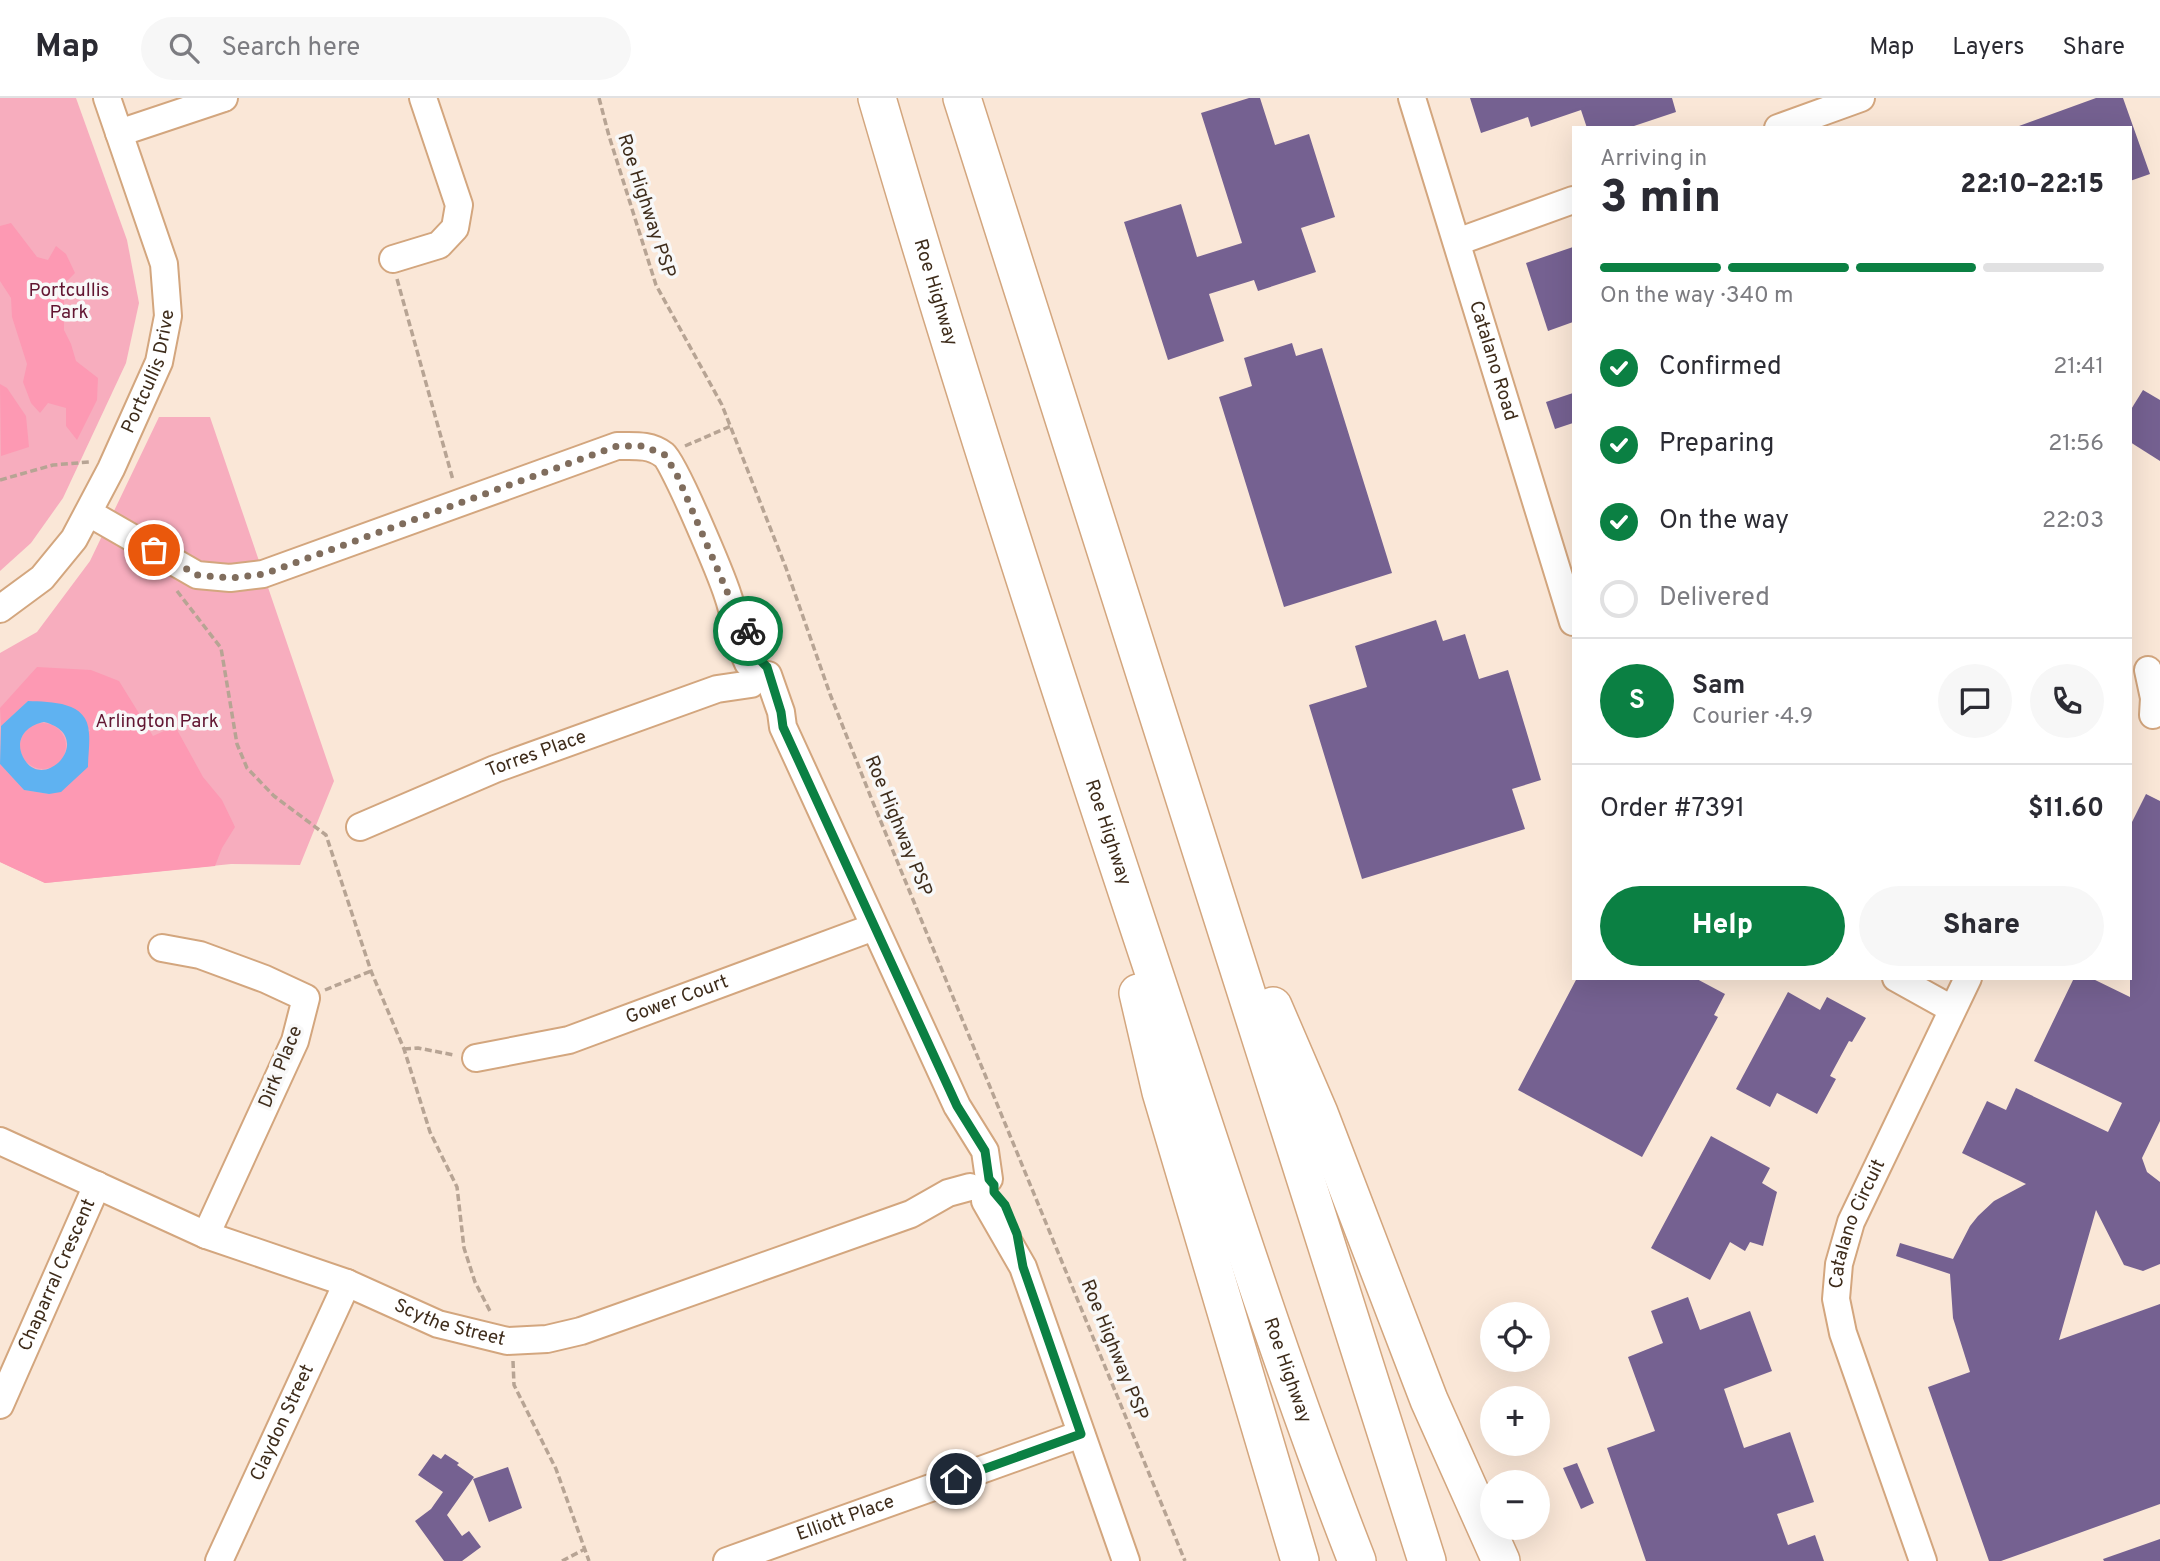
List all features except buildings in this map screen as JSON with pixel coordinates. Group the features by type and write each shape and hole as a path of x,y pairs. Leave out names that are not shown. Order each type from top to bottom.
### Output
{"highway":[{"name":"Roe Highway","path":"877,98 981,445 1090,780 1270,1323 1357,1561"},
{"path":"962,98 1427,1561"},
{"path":"1090,780 1161,1092 1300,1561"},
{"path":"1193,822 1319,1113 1429,1401 1501,1561"}],"street":[{"name":"Portcullis Drive","path":"0,608 42,578 74,539 89,513 159,362 168,316 164,264 107,98"},
{"path":"118,133 224,98"},
{"path":"393,260 439,245 455,228 459,205 423,98"},
{"name":"Catalano Road","path":"1412,98 1572,619"},
{"path":"1783,126 1861,98"},
{"path":"1457,242 1572,201"},
{"path":"89,513 197,575 230,578 264,574 617,446 643,446 665,455 677,475 729,596 743,618 755,673 781,712 783,727 957,1106 981,1190 1005,1205 1017,1234 1023,1267 1126,1561"},
{"path":"2147,717 2154,698 2148,670"},
{"name":"Torres Place","path":"360,827 495,769 717,689 730,678 755,673"},
{"name":"Gower Court","path":"476,1058 569,1040 874,927"},
{"path":"162,948 200,954 306,998"},
{"path":"1900,980 1952,1009"},
{"name":"Catalano Circuit","path":"1923,1561 1843,1333 1836,1299 1839,1264 1851,1222 1967,980"},
{"name":"Dirk Place","path":"206,1235 295,1041 306,998"},
{"name":"Scythe Street","path":"0,1141 206,1235 347,1283 438,1324 507,1341 547,1339 581,1331 911,1213 948,1194 981,1190"},
{"name":"Chaparral Crescent","path":"0,1405 97,1185"},
{"name":"Claydon Street","path":"219,1561 347,1283"},
{"name":"Elliott Place","path":"727,1561 1081,1434"}],"path":[{"name":"Roe Highway PSP","path":"600,98 609,136 656,285 731,426 867,789 1185,1561"},
{"path":"393,260 459,503"},
{"path":"665,455 731,426"},
{"path":"0,480 53,466 93,461"},
{"path":"176,590 221,648 237,744 247,768 274,796 326,835 371,971 404,1049 430,1132 457,1187 464,1248 475,1282 512,1353 514,1385 556,1469 589,1561"},
{"path":"306,998 371,971"},
{"path":"404,1049 418,1048 476,1058"},
{"path":"562,1561 586,1549"}],"green space":[{"name":"Portcullis Park","path":"0,98 76,98 127,240 139,303 126,363 63,498 31,543 0,571"},
{"name":"Arlington Park","path":"159,417 210,417 334,781 300,865 231,864 45,883 0,862 0,653 37,632 90,561"}],"shaded area":[{"path":"11,223 37,257 48,260 56,246 66,254 75,273 64,284 64,330 76,361 98,378 97,400 77,440 66,426 66,408 48,403 40,413 31,403 23,382 27,364 12,317 11,298 0,281 0,226"},
{"path":"0,384 7,388 26,416 29,447 1,456"},
{"path":"37,667 91,670 119,681 153,736 175,726 203,777 222,800 235,827 215,866 45,883 0,862 0,764 24,790 49,794 90,730 28,701 1,726 0,708"},
{"path":"43,723 52,724 59,730 65,737 65,755 59,762 52,768 43,769 34,768 27,762 21,755 20,746 21,737 27,730 34,724"}],"water":[{"path":"28,701 67,705 75,709 87,722 88,767 61,792 49,794 24,790 0,764 1,726","holes":["44,722 59,729 66,739 66,750 61,759 53,767 42,770 32,767 23,757 21,750 24,734 32,726"]}],"way so far":[{"path":"154,550 197,575 230,578 264,574 617,446 643,446 665,455 677,475 729,596 748,631"}],"route":[{"path":"748,631 761,661 767,667 783,727 862,902 957,1106 985,1151 989,1179 994,1185 994,1192 1005,1205 1017,1234 1023,1267 1081,1434 956,1479"}]}
